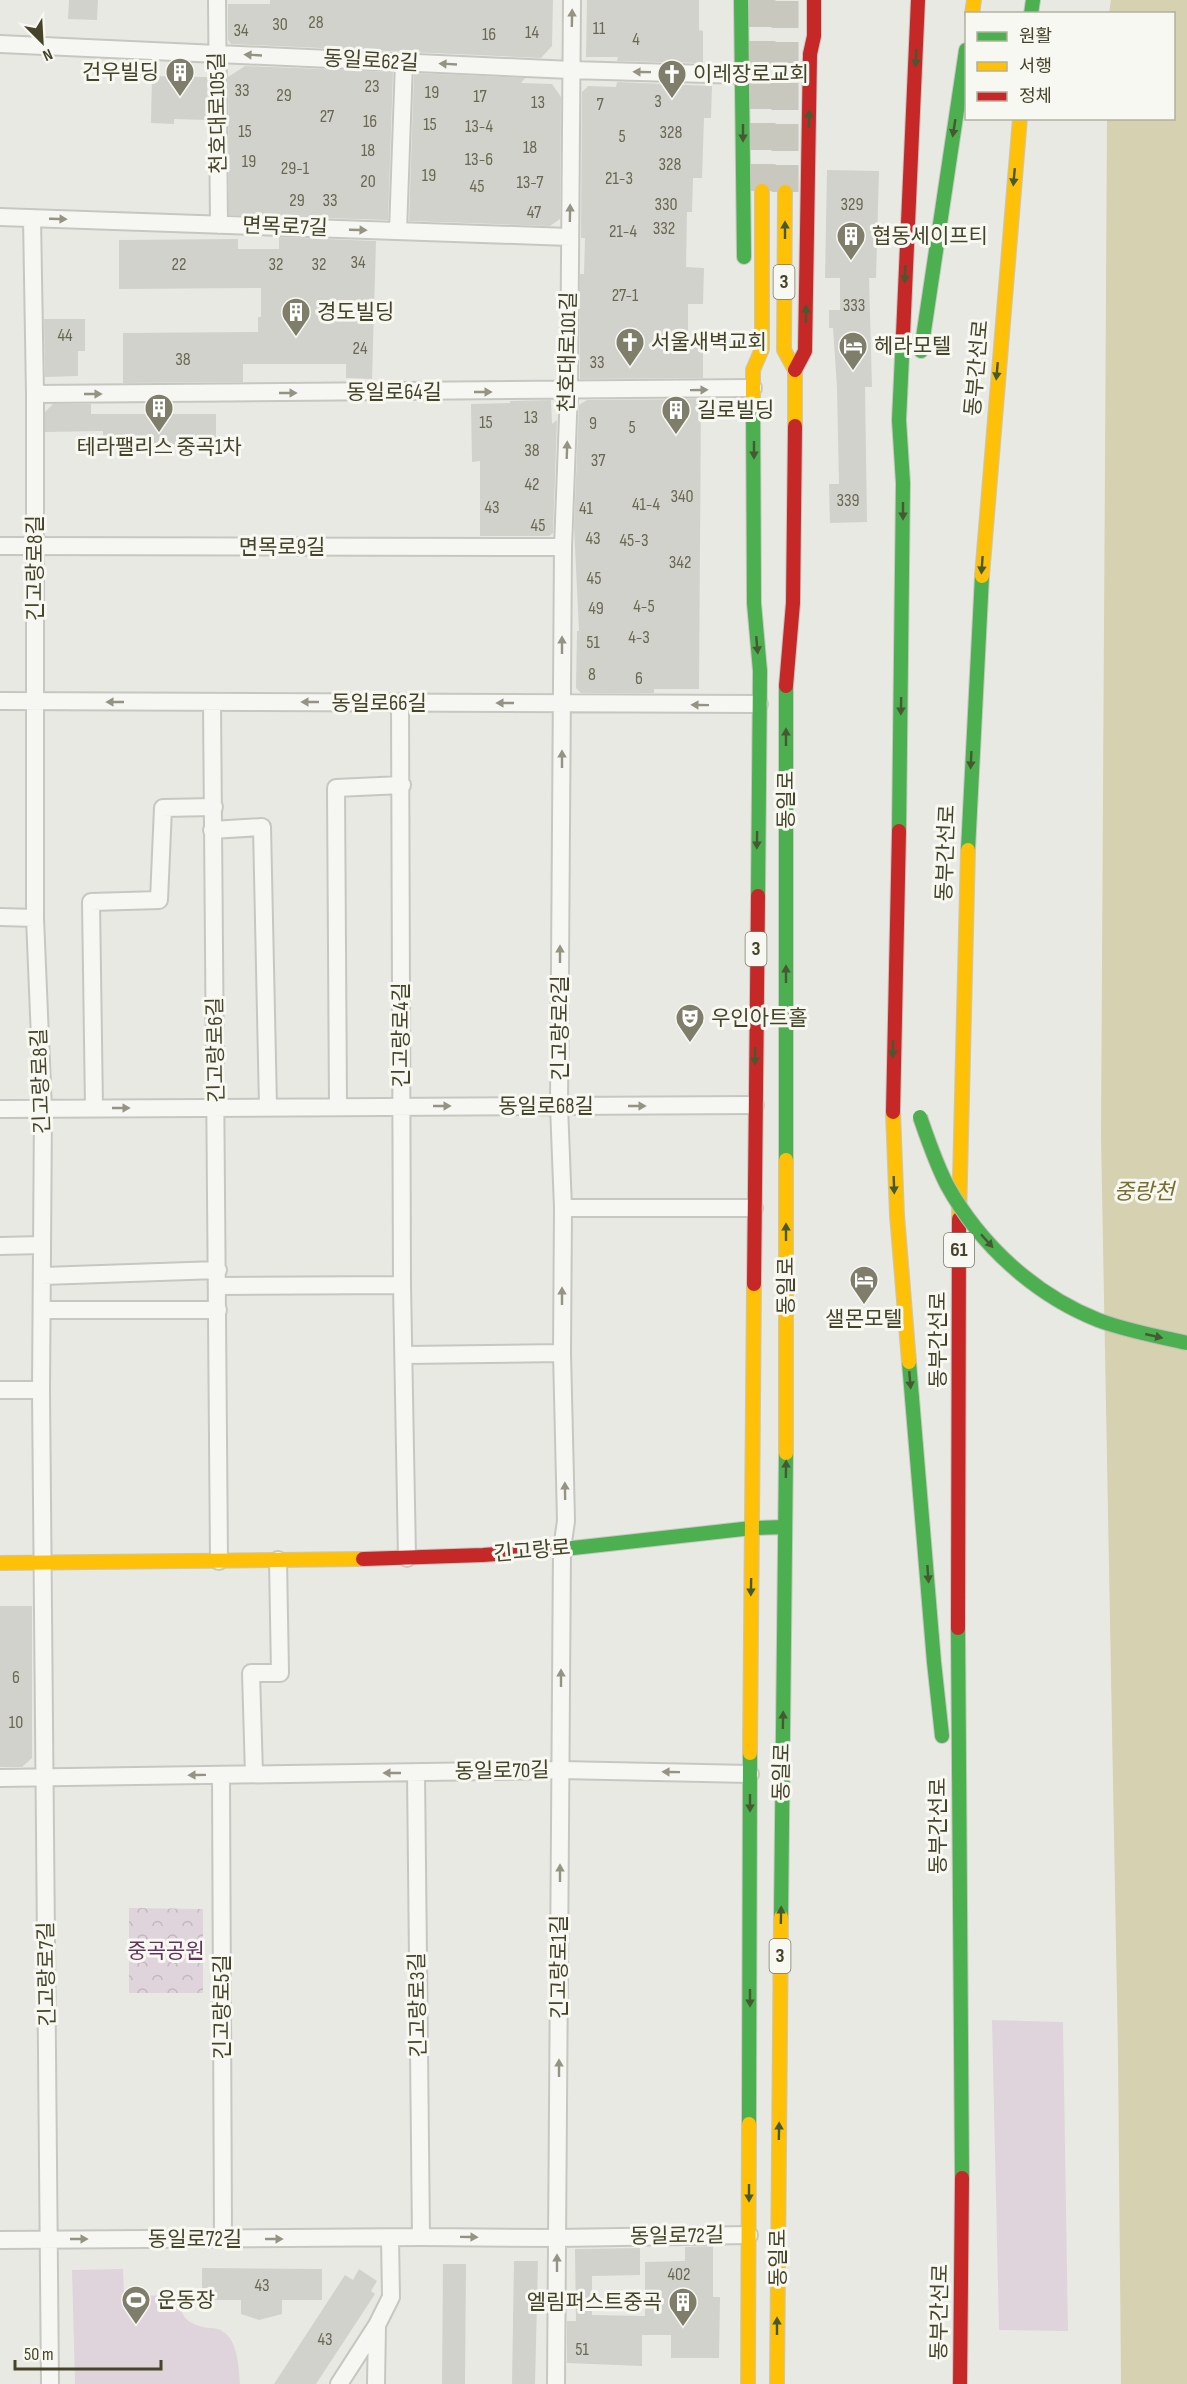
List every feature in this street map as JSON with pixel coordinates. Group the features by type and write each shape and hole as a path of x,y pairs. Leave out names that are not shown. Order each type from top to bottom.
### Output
{"main road":[{"path":"741,0 744,267"},
{"path":"795,370 805,351 810,54 814,36 814,0"},
{"path":"918,0 898,420 903,483 897,991 892,1068 896,1219 926,1554 934,1675 959,1864"},
{"path":"920,362 933,258 965,56"},
{"name":"동부간선로","path":"960,2384 962,2188 959,1864 959,1258 964,903 983,554 1020,120"},
{"name":"동일로","path":"748,2384 750,1774 760,671 754,603 753,370 762,349 762,191"},
{"name":"동일로","path":"777,2384 786,1410 786,673 793,603 795,370 784,350 785,192"},
{"path":"746,350 753,370"},
{"path":"903,483 914,421"},
{"path":"897,991 908,1056"},
{"path":"918,1112 935,1161 963,1210 977,1231 1019,1273 1068,1305 1098,1320 1187,1343"},
{"path":"753,1362 768,1392"},
{"path":"769,1420 779,1420 786,1410"},
{"name":"긴고랑로","path":"0,1563 407,1558 562,1549 752,1528 785,1527"}],"street":[{"name":"천호대로105길","path":"217,0 219,225"},
{"name":"천호대로101길","path":"562,703 572,0"},
{"name":"동일로62길","path":"0,44 571,70 743,75"},
{"path":"398,231 404,62"},
{"name":"면목로7길","path":"0,217 569,237"},
{"name":"긴고랑로8길","path":"32,218 35,394 35,918 43,1110 41,1390 43,1563"},
{"name":"동일로64길","path":"35,394 753,388"},
{"name":"면목로9길","path":"0,546 35,548 563,547"},
{"name":"동일로66길","path":"0,701 562,703 737,706 759,704"},
{"name":"긴고랑로6길","path":"212,702 219,1561"},
{"name":"긴고랑로4길","path":"400,703 402,1285 407,1558"},
{"name":"긴고랑로2길","path":"562,703 559,1106 563,1208 562,1353 566,1521 562,1549"},
{"path":"338,1107 336,788 402,785"},
{"path":"94,1108 91,902 159,900 163,808 214,807"},
{"path":"212,830 262,827 268,1107"},
{"path":"0,917 35,918"},
{"name":"동일로68길","path":"0,1109 755,1105"},
{"path":"563,1208 754,1208"},
{"path":"0,1246 42,1245"},
{"path":"43,1276 218,1278 402,1285"},
{"path":"43,1310 218,1310"},
{"path":"405,1354 562,1353"},
{"path":"0,1390 41,1390"},
{"name":"긴고랑로1길","path":"556,2384 562,1549"},
{"path":"254,1774 251,1673 280,1673 278,1560"},
{"name":"긴고랑로7길","path":"43,1563 50,2384"},
{"name":"동일로70길","path":"0,1778 561,1770 750,1774"},
{"name":"긴고랑로3길","path":"416,1773 421,2237"},
{"name":"긴고랑로5길","path":"221,1775 223,2239"},
{"name":"동일로72길","path":"0,2240 749,2235"},
{"path":"339,2384 391,2297 390,2238"},
{"path":"376,2325 376,2384"}],"green space":[{"name":"중곡공원","path":"129,1908 203,1909 203,1993 129,1993"},
{"path":"992,2020 1063,2022 1068,2331 999,2330"},
{"name":"운동장","path":"123,2269 124,2295 178,2296 183,2314 190,2322 218,2329 227,2335 237,2355 240,2384 75,2384 72,2270"}],"water":[{"name":"중랑천","path":"1111,0 1187,0 1187,2384 1121,2384 1118,2052 1101,1136 1107,120 1175,120 1175,12 1109,12"}],"building":[{"path":"69,0 98,0 97,20 68,19"},
{"path":"270,0 553,0 552,46 541,58 231,44 228,40 228,4 270,4"},
{"path":"587,0 699,0 699,30 703,31 703,63 617,61 618,57 586,57"},
{"path":"245,66 393,72 388,220 229,215 228,77"},
{"path":"414,73 525,78 521,83 552,84 561,97 560,219 550,226 409,221"},
{"name":"건우빌딩","path":"152,76 207,77 208,120 174,119 174,124 151,123"},
{"path":"617,82 712,86 711,118 704,118 702,178 693,178 692,212 687,212 686,267 704,268 703,304 688,304 688,344 703,344 703,378 580,379 580,274 584,274 585,238 581,238 582,92 588,86 616,87"},
{"path":"827,170 879,171 876,278 869,278 872,387 865,387 867,522 830,523 829,484 839,484 837,388 833,328 829,328 829,310 840,310 840,278 825,278"},
{"path":"279,237 376,241 372,379 346,378 346,364 243,364 243,382 123,383 123,333 258,332 258,317 261,317 261,288 119,289 119,240 238,239 238,249 279,249"},
{"path":"44,319 85,319 85,351 78,351 78,376 45,377"},
{"path":"701,399 699,689 654,689 654,693 581,693 576,688 577,631 579,631 574,526 579,405 587,400"},
{"path":"551,400 552,424 557,420 553,533 549,536 480,536 480,461 472,462 471,404"},
{"name":"테라팰리스 중곡1차","path":"53,404 91,404 91,414 216,414 216,447 103,448 103,431 45,432 45,412"},
{"path":"0,1606 32,1606 32,1758 22,1767 0,1767"},
{"path":"713,2246 713,2297 720,2297 719,2358 671,2358 671,2335 642,2335 642,2366 567,2363 567,2321 576,2321 575,2249 640,2248 640,2275 592,2276 592,2315 645,2316 645,2262 685,2261 685,2247"},
{"path":"514,2261 538,2261 535,2384 512,2384"},
{"path":"443,2264 466,2264 465,2384 442,2384"},
{"path":"202,2268 322,2269 322,2300 282,2300 282,2314 259,2320 241,2314 241,2300 202,2300"},
{"path":"359,2269 377,2281 371,2291 375,2294 316,2384 274,2384 345,2275 353,2280"}],"tunnel":[{"path":"762,0 762,191"},
{"path":"785,0 785,192"}],"traffic: fast":[{"path":"741,0 744,257"},
{"path":"1031,12 1033,0"},
{"path":"921,351 965,57"},
{"path":"899,831 903,483 899,420 903,335"},
{"path":"753,399 754,603 760,671 758,896"},
{"path":"968,850 982,576"},
{"path":"786,686 786,1160"},
{"path":"920,1117 939,1169 960,1207 1011,1266 1052,1297 1098,1320 1187,1343"},
{"path":"909,1362 942,1736"},
{"path":"781,1917 786,1453"},
{"path":"564,1549 752,1528 785,1527"},
{"path":"958,1628 962,2178"},
{"path":"749,2124 750,1753"}],"traffic: slow":[{"path":"972,12 974,0"},
{"path":"982,576 1020,120"},
{"path":"753,399 753,370 762,349 762,191"},
{"path":"785,192 784,350 795,370 795,426"},
{"path":"959,1219 968,850"},
{"path":"893,1112 897,1215 909,1362"},
{"path":"786,1160 786,1453"},
{"path":"750,1753 754,1284"},
{"path":"0,1563 363,1559"},
{"path":"777,2384 781,1917"},
{"path":"748,2384 749,2124"}],"traffic: jam":[{"path":"795,370 805,351 810,54 814,36 814,0"},
{"path":"903,335 918,0"},
{"path":"786,686 793,603 795,426"},
{"path":"893,1112 899,831"},
{"path":"754,1284 758,896"},
{"path":"958,1628 959,1219"},
{"path":"363,1559 483,1555 564,1549"},
{"path":"960,2384 962,2178"}],"place":[{"name":"건우빌딩","path":"180,98"},
{"name":"이레장로교회","path":"672,100"},
{"name":"협동세이프티","path":"851,262"},
{"name":"경도빌딩","path":"296,338"},
{"name":"서울새벽교회","path":"630,368"},
{"name":"헤라모텔","path":"853,372"},
{"name":"테라팰리스 중곡1차","path":"159,434"},
{"name":"길로빌딩","path":"676,436"},
{"name":"우인아트홀","path":"690,1044"},
{"name":"샐몬모텔","path":"864,1306"},
{"name":"운동장","path":"136,2326"},
{"name":"엘림퍼스트중곡","path":"683,2328"}]}
